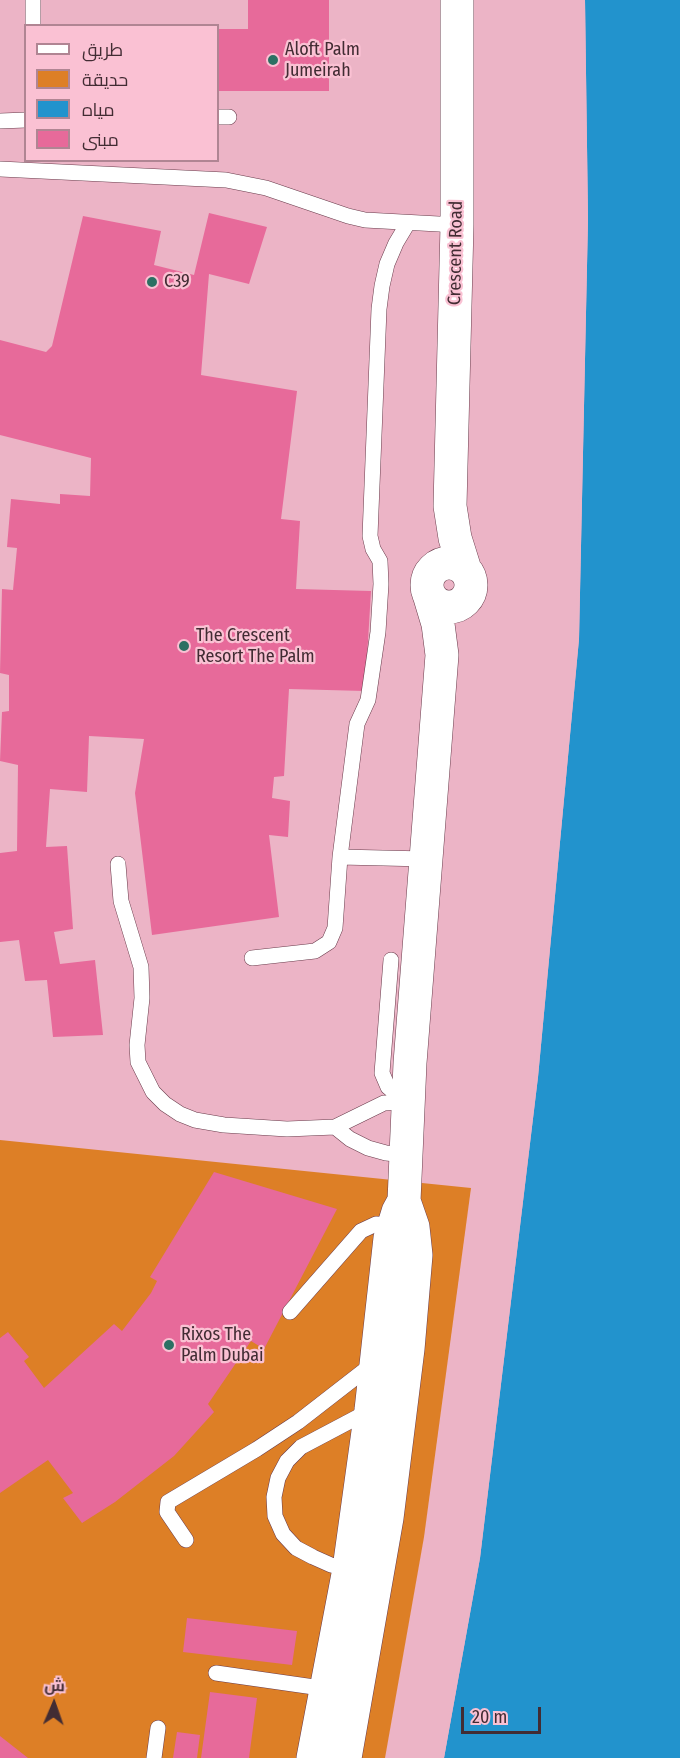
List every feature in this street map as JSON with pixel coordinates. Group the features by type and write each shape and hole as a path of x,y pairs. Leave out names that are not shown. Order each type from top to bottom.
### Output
{"main road":[{"name":"Crescent Road","path":"399,1213 406,1155 408,1101 400,1017 426,859 442,655 451,627 448,584 457,225 457,0"},
{"path":"345,1758 342,1691 364,1571 395,1462 414,1293 416,1240 411,1220 399,1213 388,1251 371,1410 364,1571"},
{"path":"313,1758 342,1691"}],"lane":[{"path":"33,0 33,24"},
{"path":"0,121 24,120"},
{"path":"0,169 226,180 266,188 348,216 383,222 457,225"},
{"path":"252,958 315,951 328,942 335,928 340,857 357,724 368,700 378,632 380,561 373,549 370,536 382,286 387,264 408,223"},
{"path":"340,857 426,859"},
{"path":"118,864 121,901 141,967 142,998 137,1045 138,1062 153,1092 165,1104 195,1120 254,1128 334,1127 384,1103 408,1101"},
{"path":"392,960 400,1017"},
{"path":"334,1127 350,1139 368,1148 406,1155"},
{"path":"290,1312 361,1231 399,1213"},
{"path":"186,1540 167,1512 168,1502 298,1422 376,1362"},
{"path":"364,1571 330,1565 297,1548 283,1534 275,1516 274,1497 278,1478 287,1461 301,1447 371,1410"},
{"path":"216,1673 342,1691"},
{"path":"154,1758 158,1728"}],"green space":[{"path":"0,1140 471,1188 424,1537 385,1758 0,1758"}],"water":[{"path":"585,0 680,0 680,1758 444,1758 480,1558 538,1077 579,639 588,219"}],"pier":[{"path":"582,0 585,0 588,219 579,639 538,1077 480,1558 444,1758 441,1758 478,1558 535,1076 576,639 585,219"}],"building":[{"name":"Aloft Palm Jumeirah","path":"248,0 329,0 329,91 219,91 219,29 248,29"},
{"name":"The Crescent Resort The Palm","path":"209,213 267,227 249,284 209,274 201,375 297,391 281,519 300,521 296,589 371,591 365,691 289,689 284,776 274,777 272,798 290,801 288,837 269,835 279,917 152,935 135,793 144,739 89,736 87,792 50,789 46,847 67,846 73,929 54,932 60,964 95,960 103,1035 53,1037 47,980 25,981 19,940 0,942 0,853 17,851 18,765 0,761 2,712 9,711 9,675 0,673 2,589 13,590 17,548 7,547 11,499 60,504 60,494 90,496 91,458 0,435 0,340 46,352 52,346 83,216 161,231 154,265 194,275"},
{"name":"Rixos The Palm Dubai","path":"214,1172 337,1209 264,1349 251,1341 208,1404 214,1412 174,1456 115,1502 82,1523 63,1498 73,1493 48,1460 0,1493 0,1338 8,1332 29,1357 24,1361 44,1388 114,1324 122,1331 151,1293 157,1281 150,1277"},
{"path":"187,1618 297,1631 292,1665 183,1652"},
{"path":"210,1692 257,1698 249,1758 201,1758"},
{"path":"177,1732 200,1735 197,1758 173,1758"},
{"path":"0,1736 28,1758 0,1758"}],"place":[{"name":"Aloft Palm Jumeirah","path":"273,60"},
{"name":"C39","path":"152,282"},
{"name":"The Crescent Resort The Palm","path":"184,646"},
{"name":"Rixos The Palm Dubai","path":"169,1345"}]}
